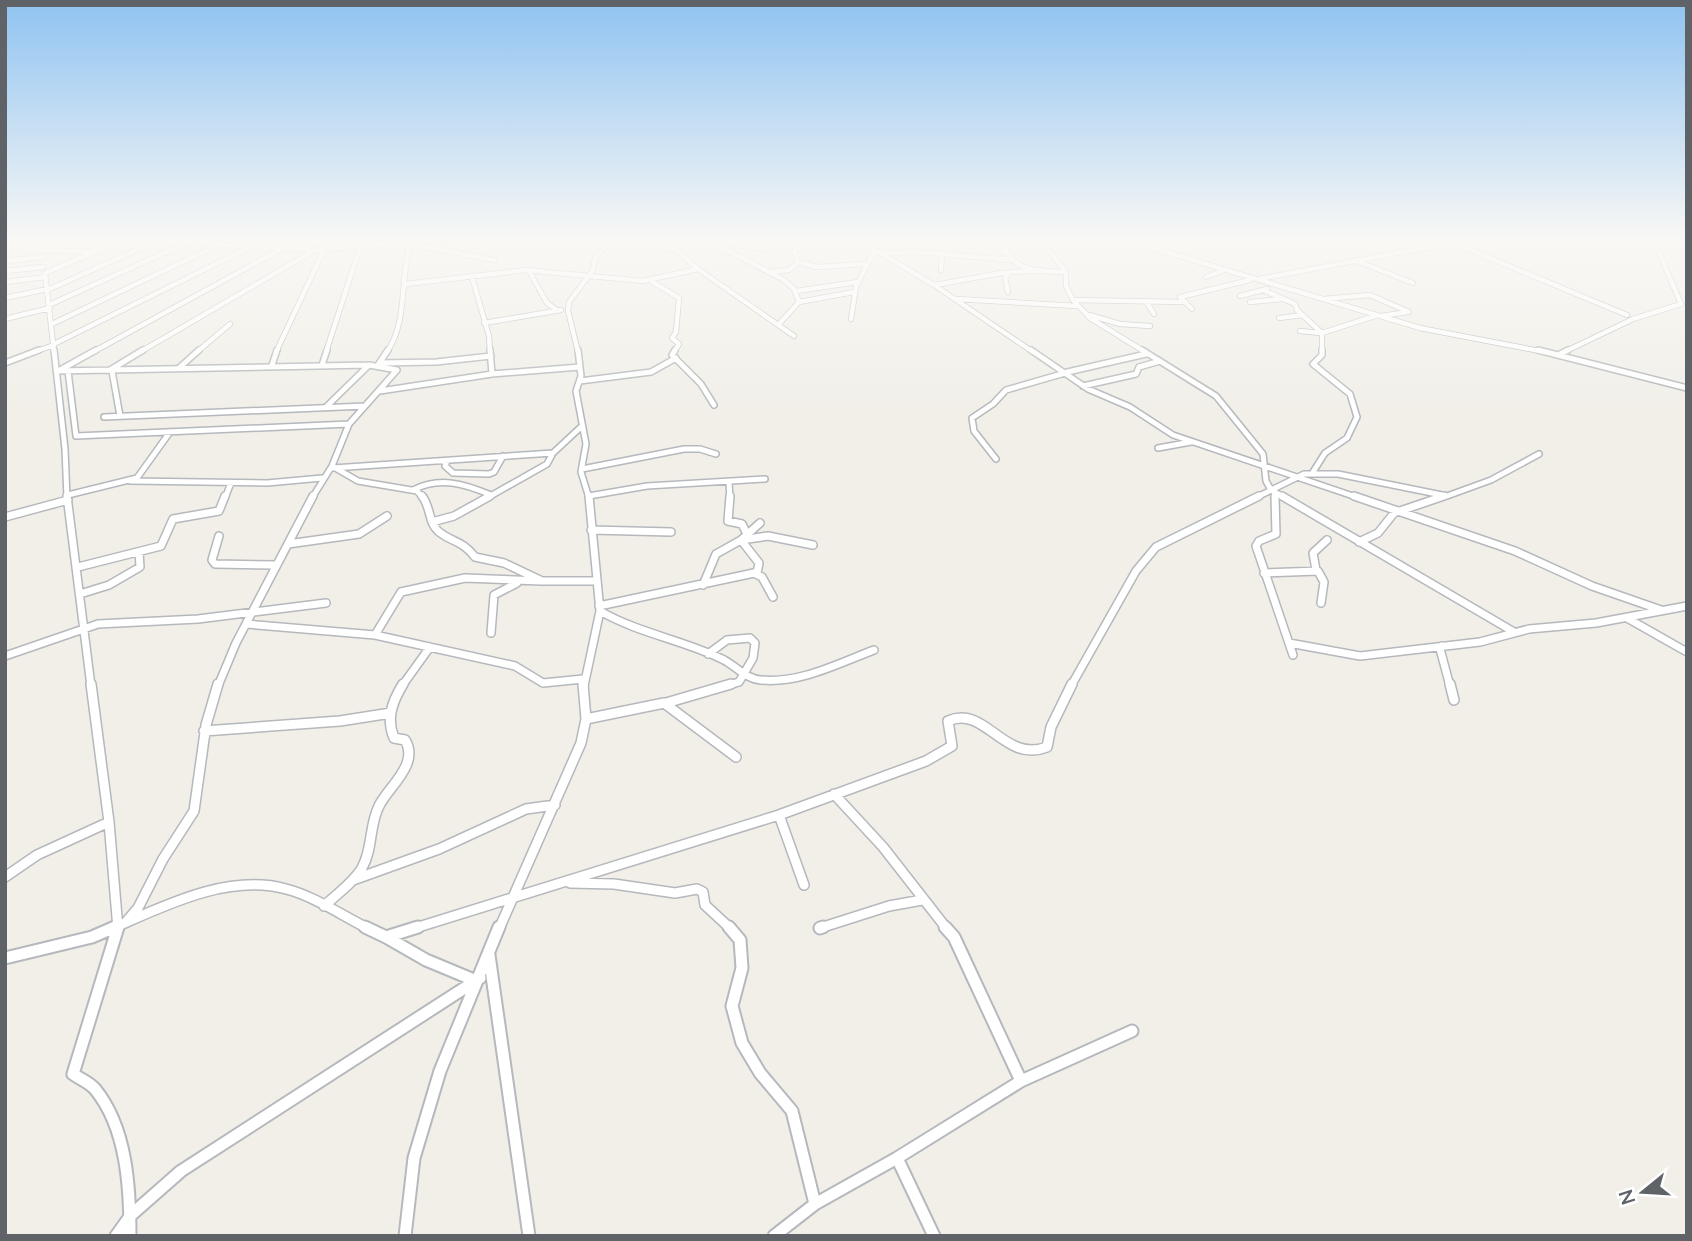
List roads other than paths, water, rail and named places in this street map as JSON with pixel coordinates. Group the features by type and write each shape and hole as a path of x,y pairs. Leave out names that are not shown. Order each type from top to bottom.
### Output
{"street":[{"path":"48,296 68,498 109,822 118,928 73,1074 88,1082 102,1098 127,1165 131,1236"},
{"path":"5,318 49,306 71,296"},
{"path":"52,324 110,296"},
{"path":"5,363 54,344 151,296"},
{"path":"55,368 71,363 195,296"},
{"path":"110,371 237,296"},
{"path":"272,363 303,296"},
{"path":"322,365 345,296"},
{"path":"379,364 395,340 404,296"},
{"path":"477,296 491,356 492,374"},
{"path":"545,296 550,307 568,311"},
{"path":"405,1236 414,1158 440,1071 477,979 581,743 586,719 583,679 600,608 589,496 582,469 586,444 576,391 580,381 580,367 568,311 573,296"},
{"path":"676,296 679,298 676,332 672,338 679,344 672,352 707,388 714,405"},
{"path":"738,296 793,336"},
{"path":"797,296 799,302"},
{"path":"779,324 799,302 832,296"},
{"path":"851,319 854,296"},
{"path":"950,296 1083,386 1130,407 1154,425 1192,442 1515,551 1592,586 1661,610"},
{"path":"1071,296 1085,314 1216,396 1263,454 1264,466 1273,491 1276,534 1255,544 1293,655"},
{"path":"1188,296 1180,297 1192,309"},
{"path":"1276,296 1295,304 1322,333 1322,355 1313,362 1350,394 1357,417 1347,438 1325,453 1313,472"},
{"path":"1250,302 1291,296"},
{"path":"1309,296 1420,328 1558,355 1687,388"},
{"path":"1319,299 1358,296"},
{"path":"1300,331 1322,333 1376,316 1410,311 1372,296"},
{"path":"1579,296 1627,315"},
{"path":"1675,296 1679,306"},
{"path":"954,299 998,299 1042,307 1077,306"},
{"path":"1073,300 1184,302"},
{"path":"1146,301 1154,314"},
{"path":"1558,355 1633,319 1687,304"},
{"path":"484,323 561,310"},
{"path":"1085,314 1120,324 1150,326"},
{"path":"1279,318 1303,315"},
{"path":"179,369 230,324"},
{"path":"996,459 974,431 972,418 993,404 1006,390 1146,354"},
{"path":"55,368 68,371 110,371 272,363 369,365 491,356"},
{"path":"580,381 650,372 676,358"},
{"path":"1083,386 1136,374 1139,367 1160,361"},
{"path":"118,928 138,908 163,859 194,811 204,731 216,690 251,612 322,478 333,467 349,424 397,370 379,364"},
{"path":"326,407 369,365"},
{"path":"379,391 492,374 580,367"},
{"path":"68,371 76,436"},
{"path":"110,371 120,416"},
{"path":"104,417 365,406"},
{"path":"64,439 76,436 349,424"},
{"path":"432,522 454,516 540,468 582,426"},
{"path":"5,517 139,477 170,432"},
{"path":"1158,448 1192,442"},
{"path":"582,469 684,449 700,449 716,454"},
{"path":"333,467 553,453"},
{"path":"1359,542 1375,536 1392,514 1492,480 1539,454"},
{"path":"447,461 445,466 453,473 489,474 502,463 503,456"},
{"path":"333,467 358,481 413,490 425,497 432,522 438,531 465,544 471,554 519,568 542,581"},
{"path":"386,937 779,814 948,750 952,746 948,721 957,715 967,717 1007,743 1026,751 1043,750 1049,741 1051,727 1091,647 1136,571 1156,547 1273,491 1297,476 1313,472 1447,496"},
{"path":"130,481 230,483 322,478"},
{"path":"589,496 647,486 765,479"},
{"path":"413,490 441,481 468,485 491,495"},
{"path":"78,567 161,546 176,518 219,511 230,483"},
{"path":"729,483 731,506 728,521 742,524 744,537 760,564 757,573"},
{"path":"1273,491 1514,632"},
{"path":"288,544 359,534 387,516"},
{"path":"703,584 716,554 744,537 760,523"},
{"path":"591,530 671,532"},
{"path":"219,536 212,560 215,564 276,565"},
{"path":"744,537 768,536 813,545"},
{"path":"1321,603 1324,582 1316,570 1313,554 1327,540"},
{"path":"80,594 109,585 140,567 139,552"},
{"path":"1264,573 1316,570"},
{"path":"600,608 757,573"},
{"path":"757,573 765,581 773,597"},
{"path":"375,635 394,599 401,592 465,578 521,582 597,581"},
{"path":"492,632 494,595 521,582"},
{"path":"5,656 85,628 108,623 251,612 326,603"},
{"path":"1289,643 1356,656 1480,642 1514,632 1626,618 1687,606"},
{"path":"600,608 628,626 708,654 745,675 761,680 793,678 874,650"},
{"path":"1626,618 1687,652"},
{"path":"246,624 375,635 515,666 543,683 583,679"},
{"path":"586,719 666,703 733,685 745,675 755,651 755,643 750,638 731,638 708,654"},
{"path":"1442,646 1440,649 1454,700"},
{"path":"324,906 353,880 369,853 378,807 405,770 408,745 405,740 394,738 389,731 391,713 398,692 430,647"},
{"path":"666,703 736,757"},
{"path":"204,731 340,721 391,713"},
{"path":"834,794 883,846 959,946 1021,1082"},
{"path":"353,880 439,849 526,809 555,805"},
{"path":"779,814 804,885"},
{"path":"5,877 37,855 109,822"},
{"path":"564,883 614,884 675,892 697,889 703,892 705,905 727,924 740,940 742,968 732,1006 742,1043 760,1073 792,1111 814,1204"},
{"path":"5,958 92,937 184,898 240,884 287,889 386,937 426,960 477,979"},
{"path":"820,928 889,906 922,900"},
{"path":"489,954 530,1236"},
{"path":"116,1236 131,1215 181,1171 477,979"},
{"path":"774,1236 814,1204 897,1158 1021,1082 1132,1031"},
{"path":"897,1158 934,1236"}]}
